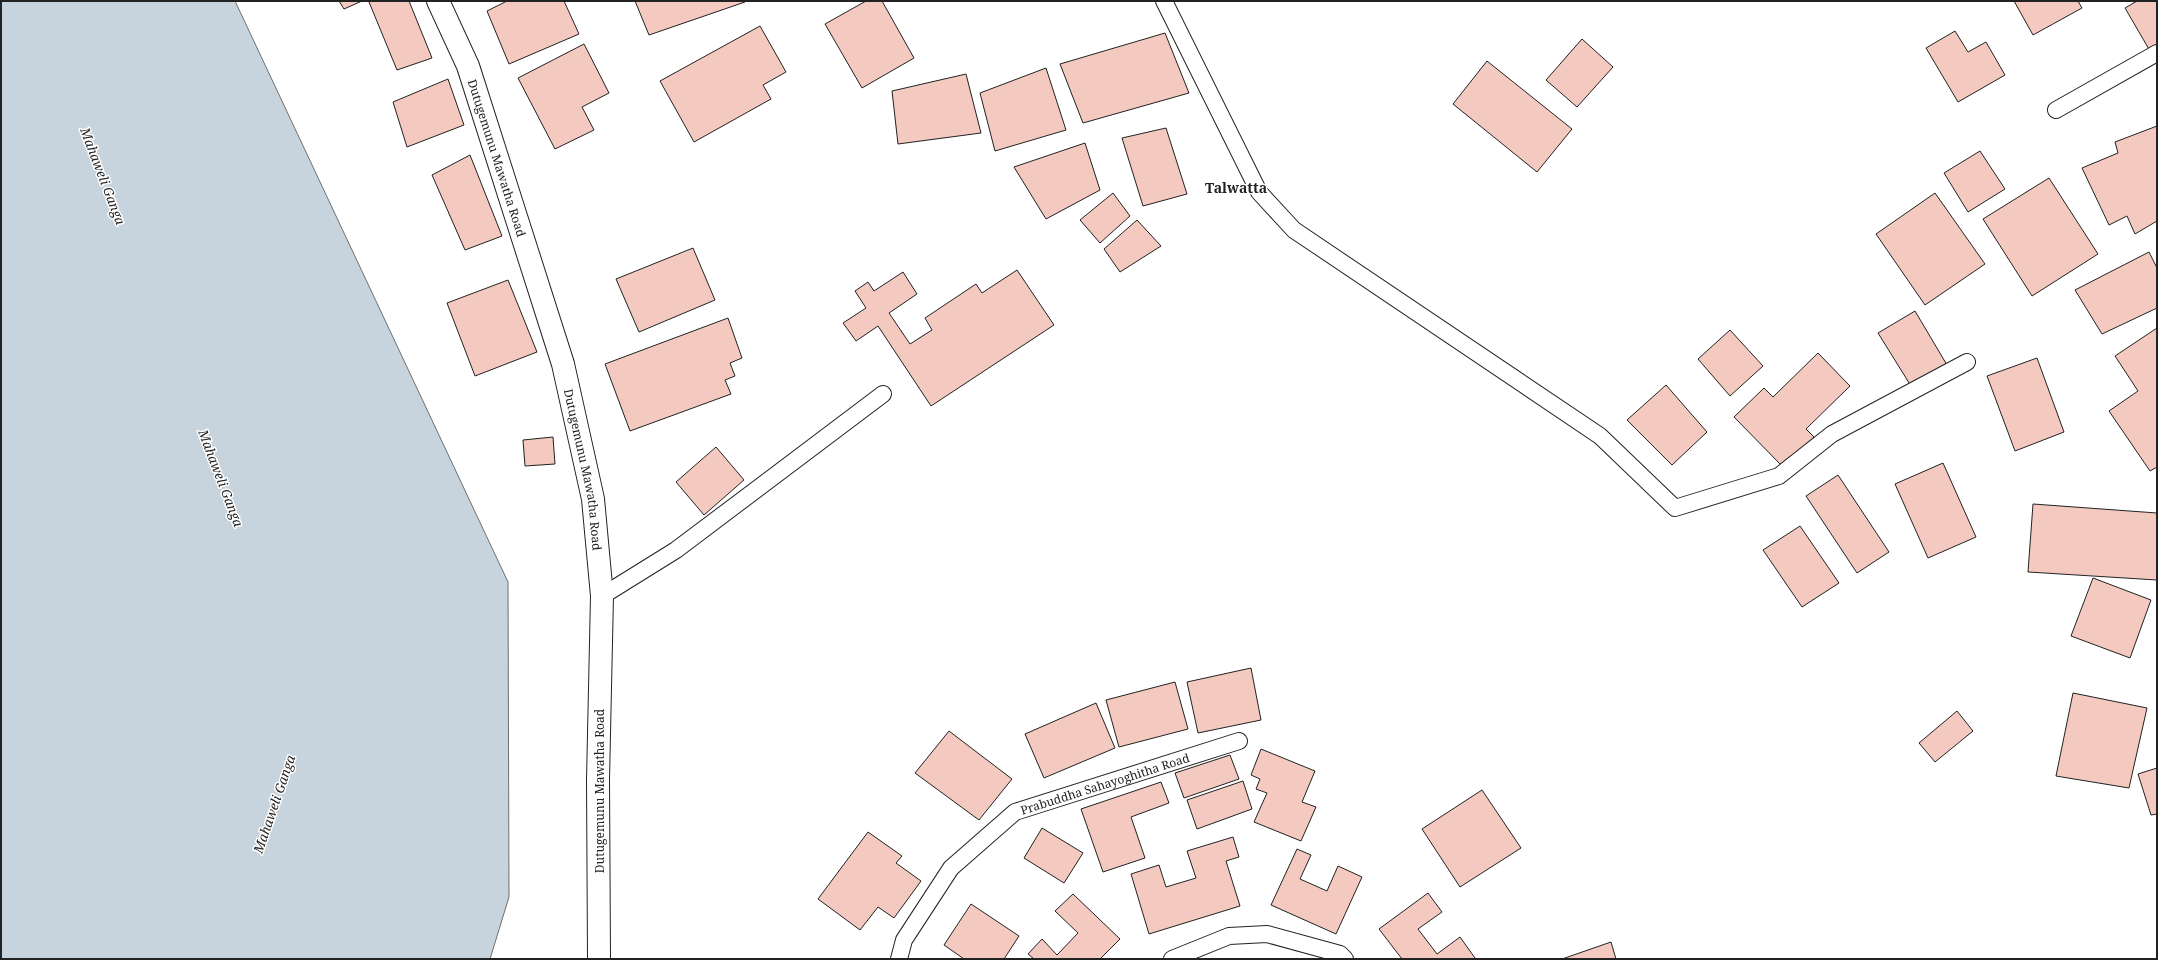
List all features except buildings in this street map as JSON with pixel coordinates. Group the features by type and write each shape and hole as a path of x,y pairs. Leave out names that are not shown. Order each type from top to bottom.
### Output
{"street":[{"name":"Dutugemunu Mawatha Road","path":"438,1 468,66 563,364 593,499 602,596 598,780 599,959"}],"lane":[{"path":"1164,1 1259,192 1294,230 1600,436 1676,508 1779,476 1832,434 1967,362"},
{"path":"2056,110 2157,53"},
{"path":"602,596 676,550 883,394"},
{"name":"Prabuddha Sahayoghitha Road","path":"899,959 904,940 951,868 1015,812 1239,741"},
{"path":"1172,959 1229,936 1267,934 1340,954 1345,959"}],"water":[{"name":"Mahaweli Ganga","path":"1,1 235,1 508,582 509,897 490,959 1,959"}],"district":[{"name":"Talwatta","path":"1236,187"}]}
